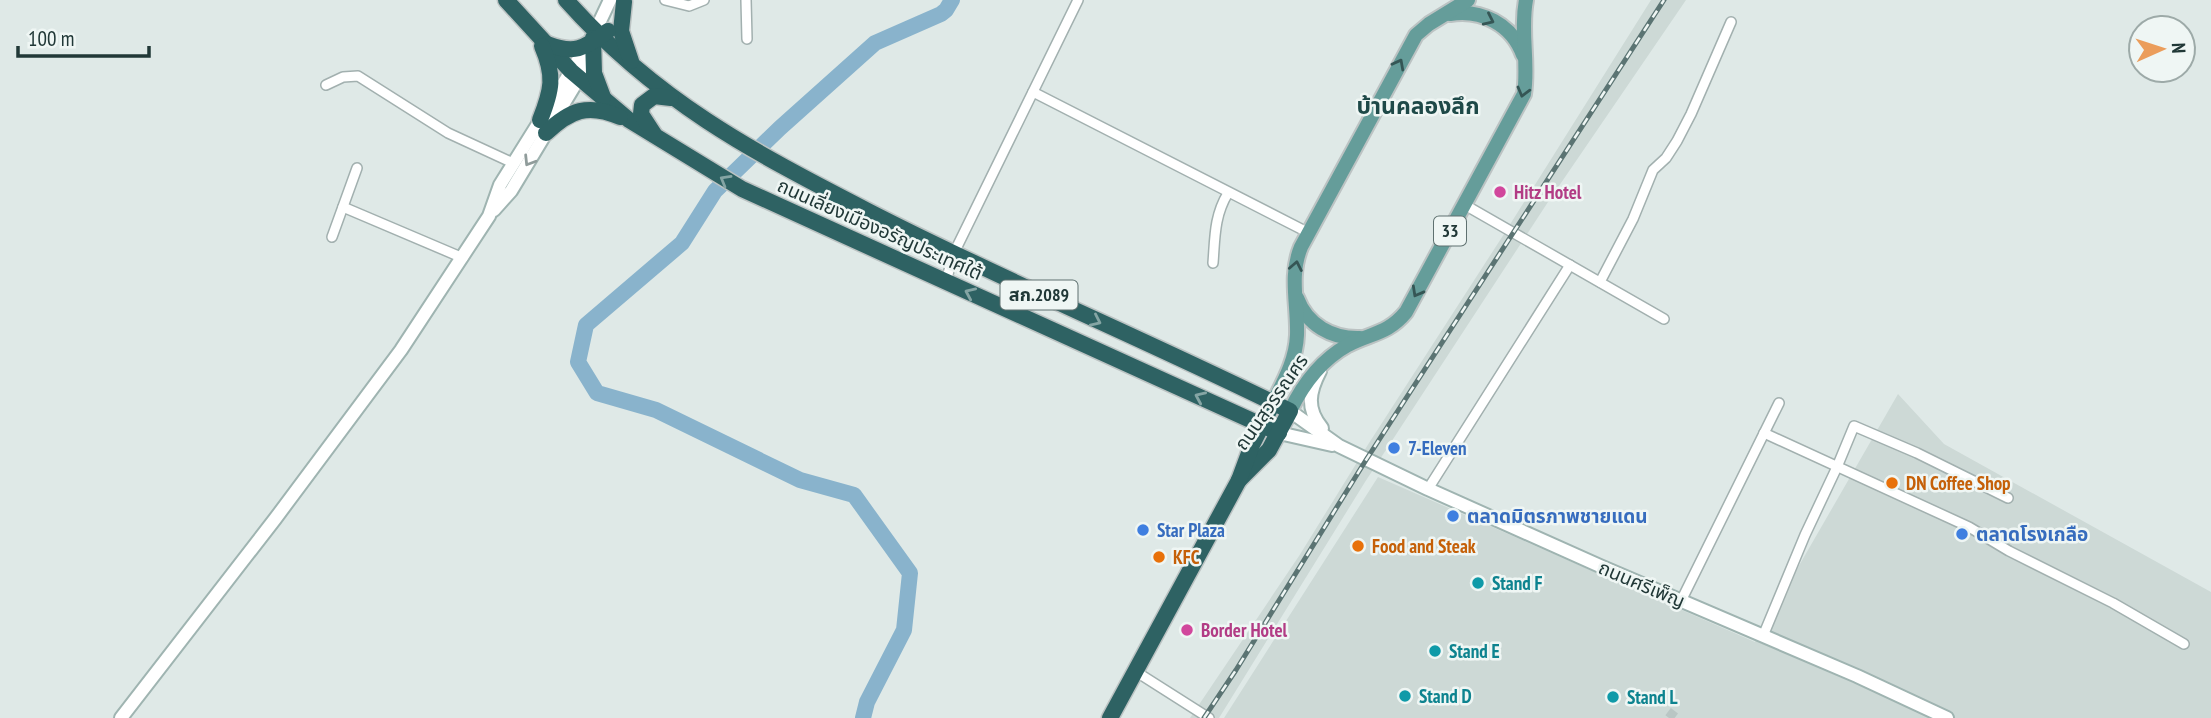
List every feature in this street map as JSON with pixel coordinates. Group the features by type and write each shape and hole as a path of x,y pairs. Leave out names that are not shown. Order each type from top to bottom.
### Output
{"highway":[{"name":"ถนนเลี่ยงเมืองอรัญประเทศใต้","path":"506,0 541,40 628,61 671,98 792,172 953,255 1290,411"},
{"path":"620,1 621,31 628,61"},
{"name":"ถนนเลี่ยงเมืองอรัญประเทศใต้","path":"570,5 590,51 604,99 629,120 685,156 766,202 1279,433"},
{"path":"541,40 561,49 590,51 593,73 604,99"},
{"path":"541,40 552,74 543,127"},
{"path":"657,139 641,114 642,104 654,96 671,98"},
{"path":"543,127 567,115 592,109 629,120"},
{"name":"ถนนสุวรรณศร","path":"1110,718 1239,481 1273,402"},
{"name":"ถนนสุวรรณศร","path":"1239,481 1269,450 1290,411"}],"main road":[{"name":"ถนนสุวรรณศร","path":"1273,402 1294,355 1297,335 1295,262 1309,233 1416,35 1468,0"},
{"name":"ถนนสุวรรณศร","path":"1290,411 1308,379 1324,362 1349,345 1387,330 1406,312 1524,94 1527,79 1523,33 1526,0"},
{"path":"121,718 394,360 489,216 511,191 543,127 620,1"},
{"path":"1435,20 1463,13 1493,20 1518,43 1525,60"},
{"path":"489,216 500,185 513,163 543,127"},
{"path":"1295,291 1300,306 1310,319 1325,331 1347,339 1365,338"},
{"path":"1324,362 1313,385 1310,401 1313,418 1339,446"},
{"name":"ถนนศรีเพ็ญ","path":"1290,411 1339,446 1427,489 1947,718"},
{"name":"ถนนศรีเพ็ญ","path":"1279,433 1339,446"}],"street":[{"path":"666,0 689,6 704,0"},
{"path":"746,0 747,39"},
{"path":"946,282 953,255 1078,0"},
{"path":"1600,282 1633,219 1653,170 1666,158 1691,114 1731,22"},
{"path":"326,85 343,76 358,75 449,133 513,163"},
{"path":"1033,92 1309,233"},
{"path":"332,237 357,168"},
{"path":"1213,263 1216,219 1228,193"},
{"path":"1465,205 1664,319"},
{"path":"343,207 463,258"},
{"path":"1427,489 1570,265"},
{"path":"1681,601 1779,403"},
{"path":"1763,636 1854,426 1917,453 2008,498"},
{"path":"1764,433 1969,527 2184,644"},
{"path":"1135,671 1209,718"}],"shaded area":[{"path":"1651,0 1686,0 1548,202 1365,482 1219,718 1190,718 1299,556"},
{"name":"ตลาดโรงเกลือ","path":"1898,394 1944,444 2211,592 2211,718 1224,718 1378,477 1755,642"}],"waterway":[{"path":"863,718 867,702 904,630 910,573 854,495 800,480 656,410 597,393 578,362 586,325 682,243 715,191 780,128 875,43 941,14 952,0"}],"tunnel":[{"path":"1669,718 1675,710"}],"railway":[{"path":"1204,718 1366,460 1664,0"}],"place":[{"name":"Hitz Hotel","path":"1500,192"},
{"name":"7-Eleven","path":"1394,448"},
{"name":"DN Coffee Shop","path":"1892,483"},
{"name":"ตลาดมิตรภาพชายแดน","path":"1453,516"},
{"name":"Star Plaza","path":"1143,530"},
{"name":"ตลาดโรงเกลือ","path":"1962,534"},
{"name":"Food and Steak","path":"1358,546"},
{"name":"KFC","path":"1159,557"},
{"name":"Stand F","path":"1478,583"},
{"name":"Border Hotel","path":"1187,630"},
{"name":"Stand E","path":"1435,651"},
{"name":"Stand D","path":"1405,696"},
{"name":"Stand L","path":"1613,697"}],"district":[{"name":"บ้านคลองลึก","path":"1418,106"}]}
